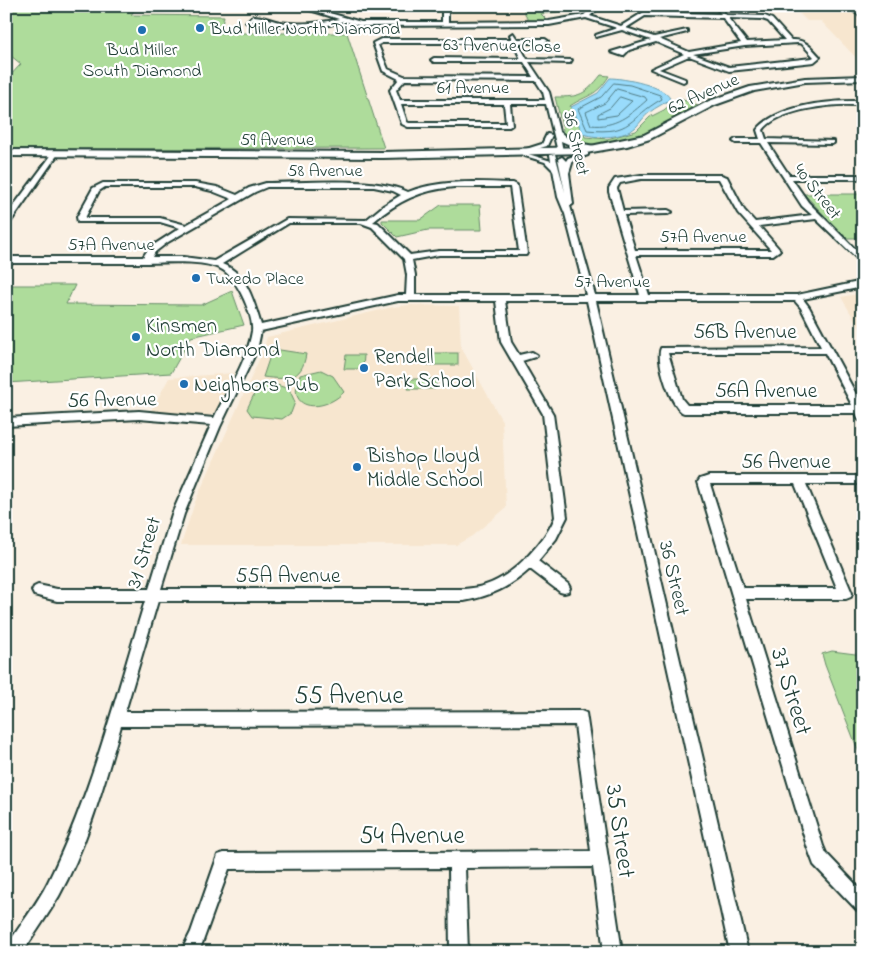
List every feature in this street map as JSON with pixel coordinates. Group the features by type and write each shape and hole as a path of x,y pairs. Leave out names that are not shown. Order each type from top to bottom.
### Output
{"main road":[{"name":"62 Avenue","path":"557,153 602,148 647,137 712,103 746,90 805,80 863,80"},
{"name":"62 Avenue","path":"557,153 586,154 623,149 648,142 669,134 720,105 753,93 805,84 863,80"},
{"name":"59 Avenue","path":"6,155 557,153"}],"street":[{"path":"160,7 211,6"},
{"path":"299,6 361,24 511,24 557,22 586,16 598,6"},
{"path":"369,6 400,7"},
{"path":"445,6 445,24"},
{"path":"717,6 745,44"},
{"path":"850,6 863,18"},
{"path":"598,36 622,28 644,14 767,18 789,41"},
{"path":"586,16 656,40 689,54 721,67 732,68 814,60 816,57 804,43 789,41 745,44 689,54 654,69 683,80"},
{"path":"280,24 257,17 252,18 250,22 254,24 280,24 325,24 342,20"},
{"name":"36 Street","path":"511,24 515,41 538,82 555,129 556,169 562,197 569,214 591,298 739,952"},
{"path":"626,50 685,31"},
{"path":"544,41 376,42 385,70 403,78 551,82"},
{"name":"63 Avenue Close","path":"434,60 570,61"},
{"path":"403,78 393,88 404,122 408,125 510,125 507,102"},
{"name":"61 Avenue","path":"398,102 545,102"},
{"name":"36 Street","path":"545,102 549,136 565,173 568,185 569,214"},
{"path":"807,108 862,104"},
{"path":"807,108 815,113"},
{"name":"40 Street","path":"807,108 774,118 765,123 760,130 764,142 816,217 863,262"},
{"path":"555,129 565,142 572,145 602,148"},
{"path":"523,153 545,145 549,136"},
{"path":"736,141 832,142"},
{"path":"523,153 547,161 556,169"},
{"path":"7,220 54,154"},
{"path":"565,173 570,159 586,154"},
{"path":"645,297 612,188 618,181 627,178 716,177 724,179 741,211 754,224"},
{"path":"787,177 855,177"},
{"path":"185,228 160,220 81,220 96,190 103,185 196,185 240,196"},
{"name":"58 Avenue","path":"146,260 157,246 185,228 240,196 260,187 278,185 374,185 395,189 407,195"},
{"path":"368,222 418,189 436,186 513,185 516,192 523,252 439,253 408,258"},
{"path":"619,212 668,212"},
{"name":"57A Avenue","path":"754,224 816,217"},
{"path":"215,264 280,223 296,220 351,220 368,222 387,236 408,258 410,298"},
{"name":"57A Avenue","path":"632,252 773,253 776,250 754,224"},
{"name":"57A Avenue","path":"6,260 146,260 192,261 215,264"},
{"path":"215,264 226,268 239,280 250,303 258,329"},
{"name":"57 Avenue","path":"258,329 392,299 797,298 863,284"},
{"path":"500,298 506,342 548,414 561,517 554,535 529,560 564,588"},
{"path":"797,298 805,307 861,413"},
{"name":"31 Street","path":"12,948 53,890 76,840 117,719 152,596 178,514 217,422 252,350 258,329"},
{"name":"56B Avenue","path":"677,400 663,356 664,350 827,350"},
{"path":"516,358 532,355"},
{"name":"56A Avenue","path":"677,400 684,409 861,413"},
{"name":"56 Avenue","path":"6,422 139,415 217,422"},
{"name":"56 Avenue","path":"709,480 863,480"},
{"name":"37 Street","path":"709,480 704,482 706,491 820,859 863,904"},
{"path":"739,594 824,595 846,593 799,480"},
{"name":"55A Avenue","path":"38,591 57,595 152,596 464,595 502,584 529,560"},
{"name":"55 Avenue","path":"117,719 581,718"},
{"name":"35 Street","path":"581,718 613,952"},
{"path":"457,859 459,952"},
{"name":"54 Avenue","path":"190,952 198,935 224,861 601,860"}],"shaded area":[{"path":"451,6 522,6 528,21 453,22 451,21"},
{"path":"792,6 847,6 863,21 863,65 821,21 807,21"},
{"path":"863,293 863,334 841,297"},
{"name":"Bishop Lloyd Middle School","path":"409,305 459,306 461,347 502,421 506,508 472,536 456,545 181,545 195,502 263,351 267,337 393,307"},
{"path":"234,373 216,411 210,416 151,411 169,378"}],"green space":[{"path":"6,6 137,6 131,15 224,16 220,33 347,33 384,148 6,149 6,80 21,64 6,52"},
{"path":"522,6 570,6 557,12 541,14 548,21 528,21"},
{"path":"601,75 609,76 600,88 570,106 585,137 607,139 636,131 650,117 664,110 677,98 701,106 642,137 611,144 587,145 576,143 562,133 563,130 555,97 581,94 591,87"},
{"path":"804,194 863,194 863,238 846,238"},
{"path":"441,205 480,205 482,230 428,230 397,237 382,222 382,220 420,220"},
{"path":"6,285 75,285 66,304 201,305 232,291 244,325 191,337 171,373 6,383"},
{"path":"280,350 306,354 301,369 292,377 263,377 271,353"},
{"path":"428,353 458,353 458,365 428,365"},
{"path":"346,355 364,355 363,369 344,369"},
{"path":"321,370 333,376 344,392 336,399 326,403 317,406 308,405 297,396 296,387 300,375"},
{"path":"409,379 437,379 436,389 408,389"},
{"path":"259,384 277,385 289,389 295,402 291,413 282,419 252,416 247,409"},
{"path":"832,651 863,655 863,763 825,665 822,654"}],"water":[{"path":"610,78 634,81 653,87 667,94 670,99 648,114 631,131 611,137 596,137 583,134 571,107 598,93"}],"place":[{"name":"Bud Miller North Diamond","path":"200,28"},
{"name":"Bud Miller South Diamond","path":"142,30"},
{"name":"Tuxedo Place","path":"196,278"},
{"name":"Kinsmen North Diamond","path":"136,337"},
{"name":"Rendell Park School","path":"364,368"},
{"name":"Neighbors Pub","path":"184,384"},
{"name":"Bishop Lloyd Middle School","path":"357,467"}]}
